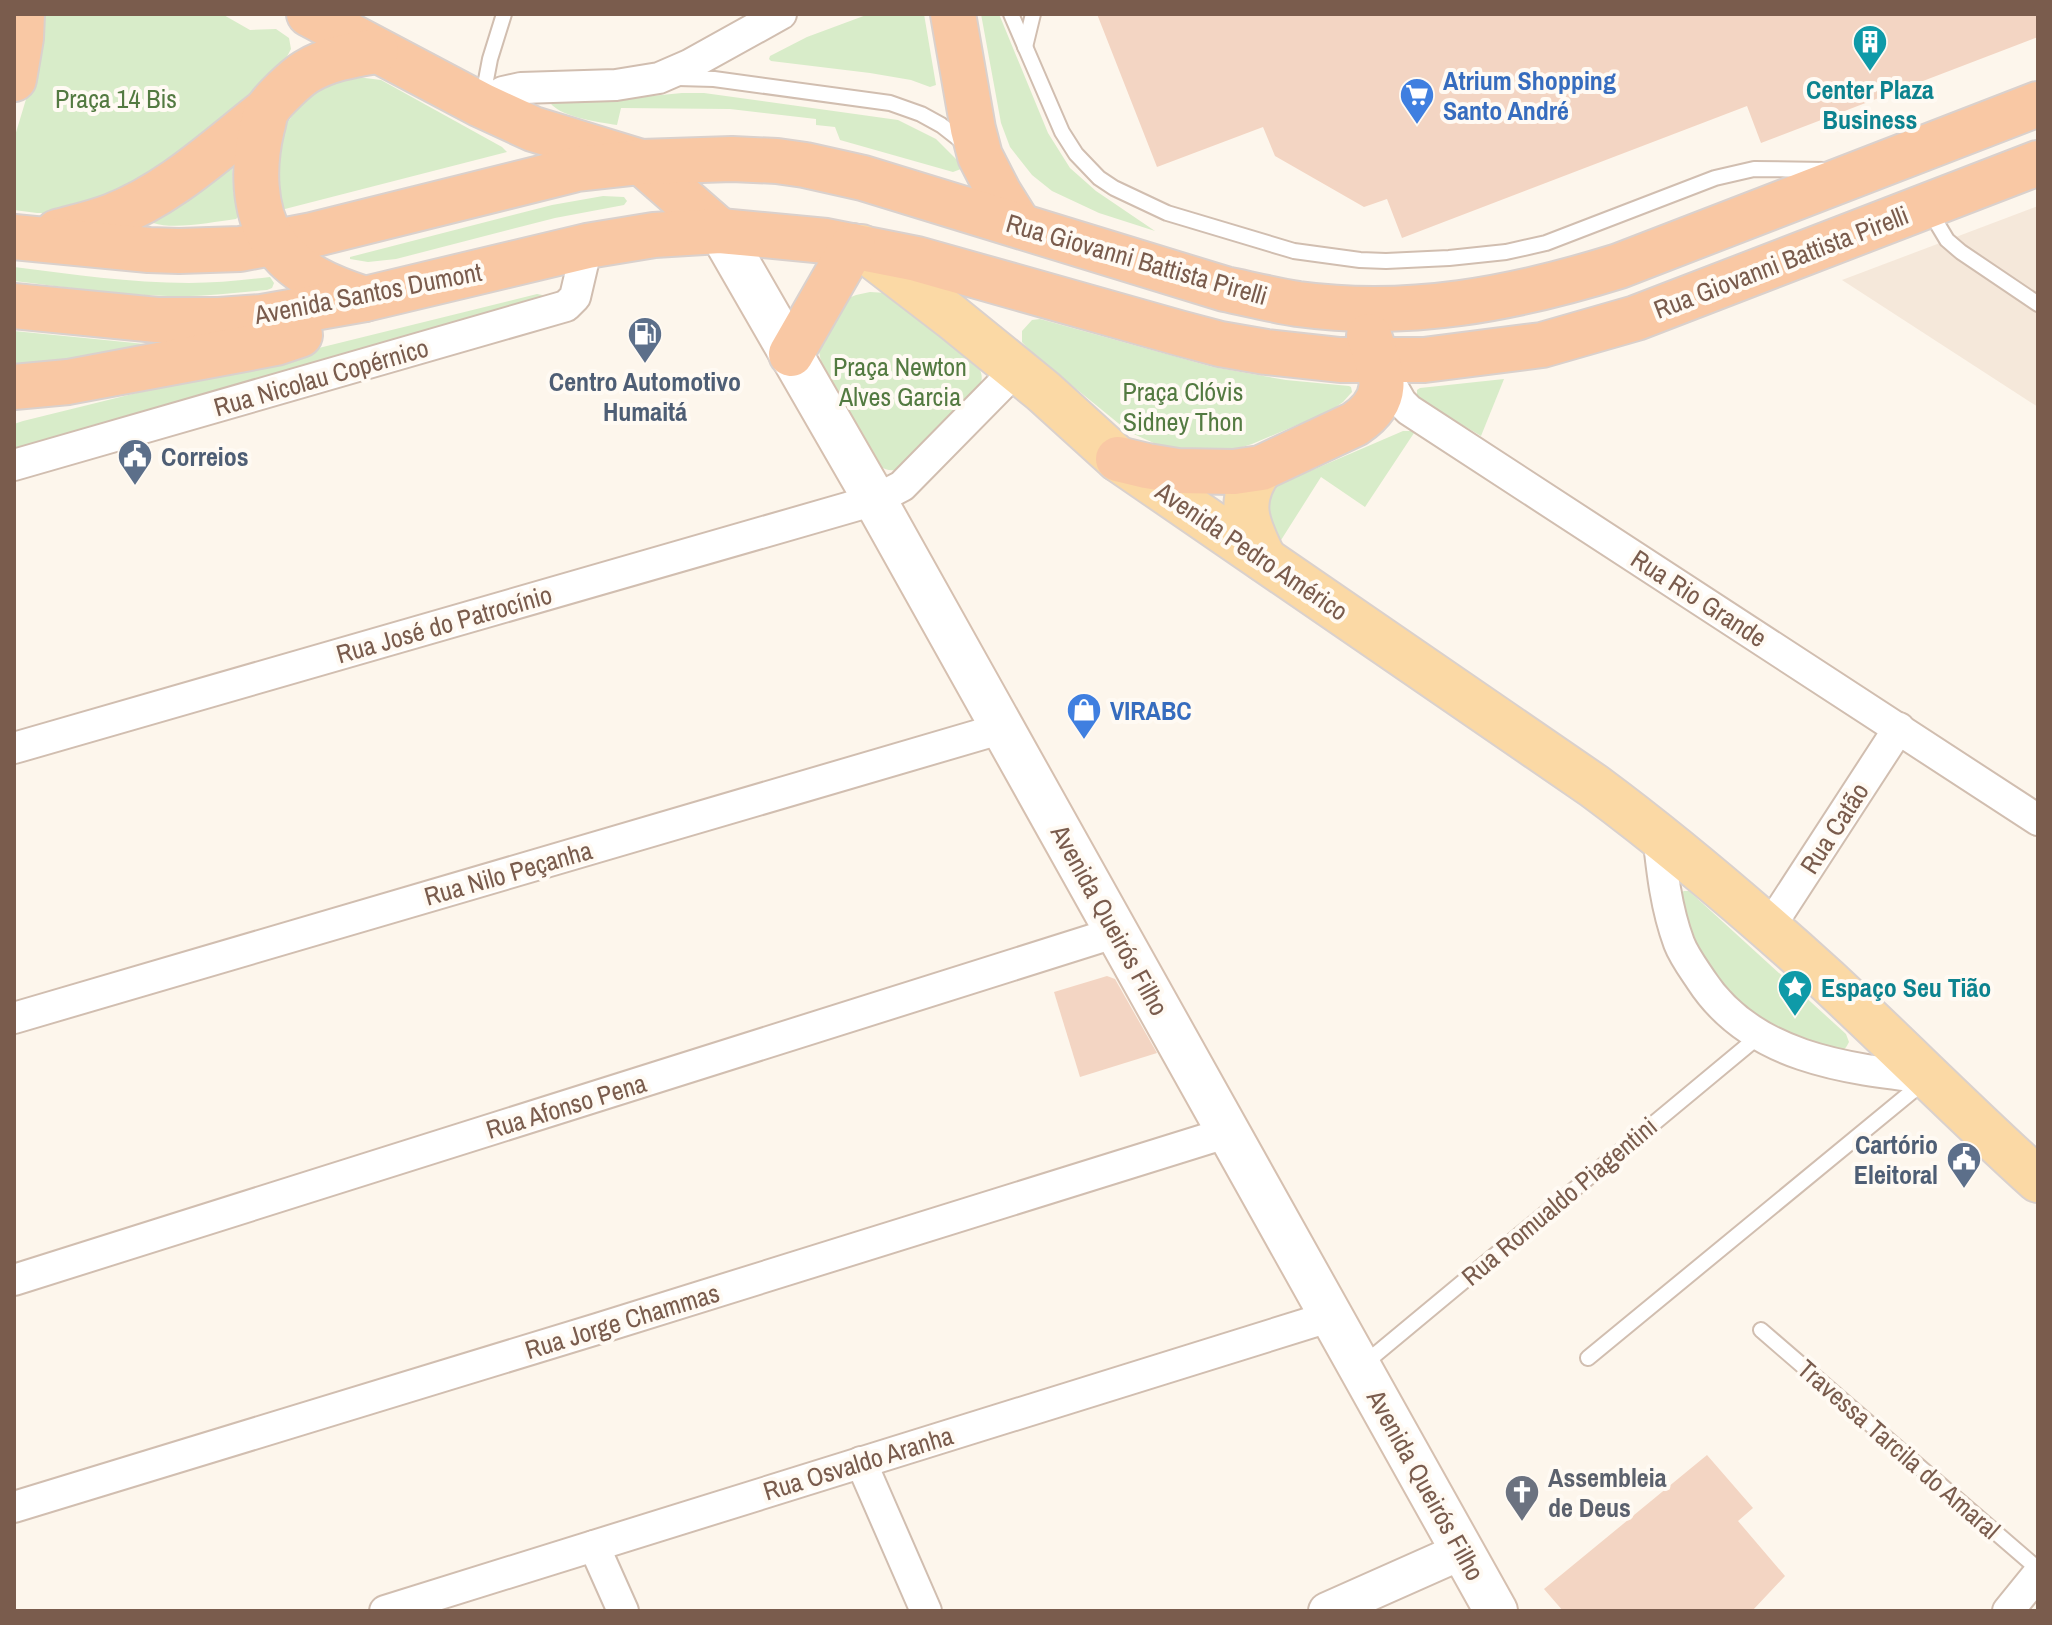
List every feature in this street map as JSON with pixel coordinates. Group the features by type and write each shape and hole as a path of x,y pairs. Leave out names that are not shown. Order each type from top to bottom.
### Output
{"highway":[{"path":"14,79 22,14"},
{"path":"953,14 980,156 1019,225"},
{"path":"314,15 376,51 533,129 641,162 720,231"},
{"path":"24,238 111,216 136,205 179,178 267,110 304,73 321,64 376,51"},
{"name":"Rua Giovanni Battista Pirelli","path":"641,162 732,159 805,165 863,178 1225,289 1297,303 1392,309 1455,305 1506,297 1619,266 2038,104"},
{"path":"267,110 256,170 258,199 274,243 313,278 332,289 365,299"},
{"path":"24,238 179,251 240,249 577,169 641,162"},
{"name":"Rua Giovanni Battista Pirelli","path":"720,231 857,246 961,271 1220,344 1303,357 1424,360 1542,345 1636,318 2038,163"},
{"name":"Avenida Santos Dumont","path":"14,306 157,320 262,317 365,299 587,246 654,235 720,231"},
{"path":"791,354 857,246"},
{"path":"14,387 68,382 288,340 324,326 365,299"},
{"path":"1118,459 1177,471 1221,472 1261,468 1355,424 1369,415 1379,401 1382,378 1360,308"},
{"path":"14,407 68,382"}],"main road":[{"name":"Avenida Queirós Filho","path":"720,231 875,500 1496,1611"},
{"name":"Avenida Pedro Américo","path":"857,246 1017,369 1118,459 1594,786 1658,834 1769,928 1930,1078 2033,1165"},
{"path":"1261,468 1252,479 1245,505 1252,536 1264,559"}],"street":[{"path":"481,105 503,92 521,88 616,85 659,78 689,65 781,14"},
{"name":"Rua Nicolau Copérnico","path":"14,465 566,306 575,297 587,246"},
{"name":"Rua Rio Grande","path":"1377,361 1409,410 2038,820"},
{"path":"875,500 902,486 1017,369"},
{"name":"Rua José do Patrocínio","path":"14,748 875,500"},
{"name":"Rua Nilo Peçanha","path":"14,1018 1003,728"},
{"name":"Rua Catão","path":"1769,928 1899,728"},
{"path":"1658,834 1663,881 1680,944 1707,990 1726,1011 1759,1036 1791,1052 1838,1065 1930,1078"},
{"name":"Rua Afonso Pena","path":"14,1280 1117,932"},
{"name":"Rua Jorge Chammas","path":"14,1507 1229,1132"},
{"name":"Rua Osvaldo Aranha","path":"385,1611 1332,1316"},
{"path":"861,1462 926,1611"},
{"path":"594,1546 623,1611"},
{"path":"1327,1611 1462,1551"},
{"path":"2008,1611 2038,1572"}],"lane":[{"path":"481,105 490,59 504,14"},
{"path":"1011,14 1069,144 1099,178 1167,213 1262,243 1323,256 1398,261 1506,252 1546,243 1736,172 1754,169 1867,170"},
{"path":"1025,47 1033,14"},
{"path":"659,78 714,79 890,103 941,125 980,156"},
{"path":"1926,206 1947,240 2038,304"},
{"name":"Rua Romualdo Piagentini","path":"1360,1366 1759,1036"},
{"path":"1588,1358 1930,1078"},
{"name":"Travessa Tarcila do Amaral","path":"1761,1330 2038,1572"}],"shaded area":[{"path":"2038,206 2038,407 1842,280"}],"green space":[{"name":"Praça 14 Bis","path":"42,14 222,14 250,30 276,29 289,38 291,49 283,64 146,181 60,213 14,210 14,139 30,86"},
{"path":"869,14 924,14 936,85 930,87 911,80 769,59 807,37"},
{"path":"981,14 999,14 1048,133 1070,168 1096,191 1155,231 1099,213 1052,191 1032,175 1010,147 1001,123"},
{"path":"349,76 381,80 507,152 281,210 272,179 277,151 287,123 309,93"},
{"path":"704,93 898,120 936,139 960,163 961,169 953,172 840,140 835,127 816,125 816,119 730,109 621,108 617,125 569,115 548,100"},
{"name":"Praça 14 Bis","path":"232,160 236,219 183,226 153,223 152,220"},
{"path":"603,196 624,197 627,201 624,205 555,218 396,259 368,262 350,259 552,205"},
{"path":"14,267 145,281 199,283 270,277 274,283 267,290 193,296 149,295 14,281"},
{"name":"Praça Newton Alves Garcia","path":"870,292 887,293 901,299 982,375 978,389 898,470 879,465 821,362 818,346 839,302"},
{"path":"537,294 552,301 518,310 510,306 14,451 14,424 23,421"},
{"name":"Praça Clóvis Sidney Thon","path":"1040,319 1213,367 1286,380 1349,386 1352,392 1330,411 1233,450 1203,453 1165,448 1129,432 1031,352 1022,342 1022,331 1032,320"},
{"path":"14,331 155,345 14,377"},
{"path":"1504,379 1481,436 1417,398 1420,388"},
{"path":"1403,431 1414,433 1365,507 1321,477 1276,548 1260,525 1273,487"},
{"path":"1689,891 1846,1034 1849,1042 1845,1049 1838,1051 1785,1032 1766,1022 1731,993 1692,936 1680,893"}],"building":[{"name":"Atrium Shopping Santo André","path":"1097,14 2038,14 2038,37 1761,143 1747,106 1402,238 1387,199 1364,207 1275,156 1263,127 1157,167"},
{"path":"1107,976 1115,979 1157,1053 1080,1077 1054,992"},
{"path":"1707,1455 1753,1508 1738,1521 1785,1576 1752,1611 1563,1611 1544,1589"}],"place":[{"name":"Center Plaza Business","path":"1870,73"},
{"name":"Atrium Shopping Santo André","path":"1417,126"},
{"name":"Centro Automotivo Humaitá","path":"645,365"},
{"name":"Correios","path":"135,487"},
{"name":"VIRABC","path":"1084,741"},
{"name":"Espaço Seu Tião","path":"1795,1018"},
{"name":"Cartório Eleitoral","path":"1964,1190"},
{"name":"Assembleia de Deus","path":"1522,1523"}]}
